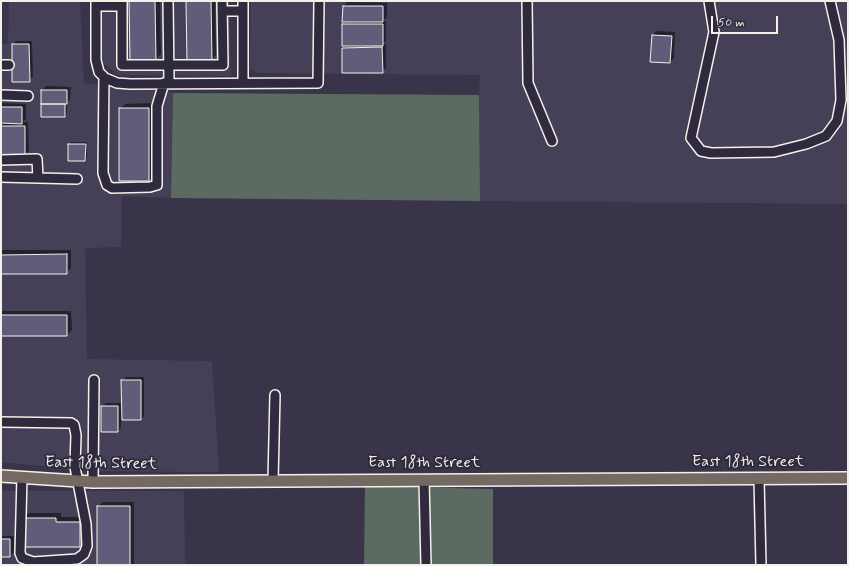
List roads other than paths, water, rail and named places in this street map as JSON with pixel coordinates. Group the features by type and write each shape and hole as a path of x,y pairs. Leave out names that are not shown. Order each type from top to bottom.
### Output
{"main road":[{"name":"East 18th Street","path":"1,476 93,482 848,478"}],"street":[{"path":"104,77 103,173 107,184 112,188 150,187 156,185 157,106 166,83 168,65 168,1"},
{"path":"222,1 223,65 122,65 122,4 96,4 96,60 99,72 104,77 117,83 318,83 319,1"},
{"path":"243,1 243,83"},
{"path":"528,1 528,84 552,141"},
{"path":"708,1 714,32 690,138 701,150 711,153 774,152 806,144 826,136 837,121 841,100 839,40 830,1"},
{"path":"222,11 243,11"},
{"path":"1,95 28,96"},
{"path":"1,160 37,159 38,178"},
{"path":"1,177 77,179"},
{"path":"93,482 94,380"},
{"path":"272,481 275,395"},
{"path":"1,422 71,422 74,425 76,435 75,466 86,524 87,546 84,554 76,559 33,562 22,558 20,553 22,477"},
{"path":"1,476 1,482"},
{"path":"759,479 761,565"},
{"path":"424,480 426,565"}]}
